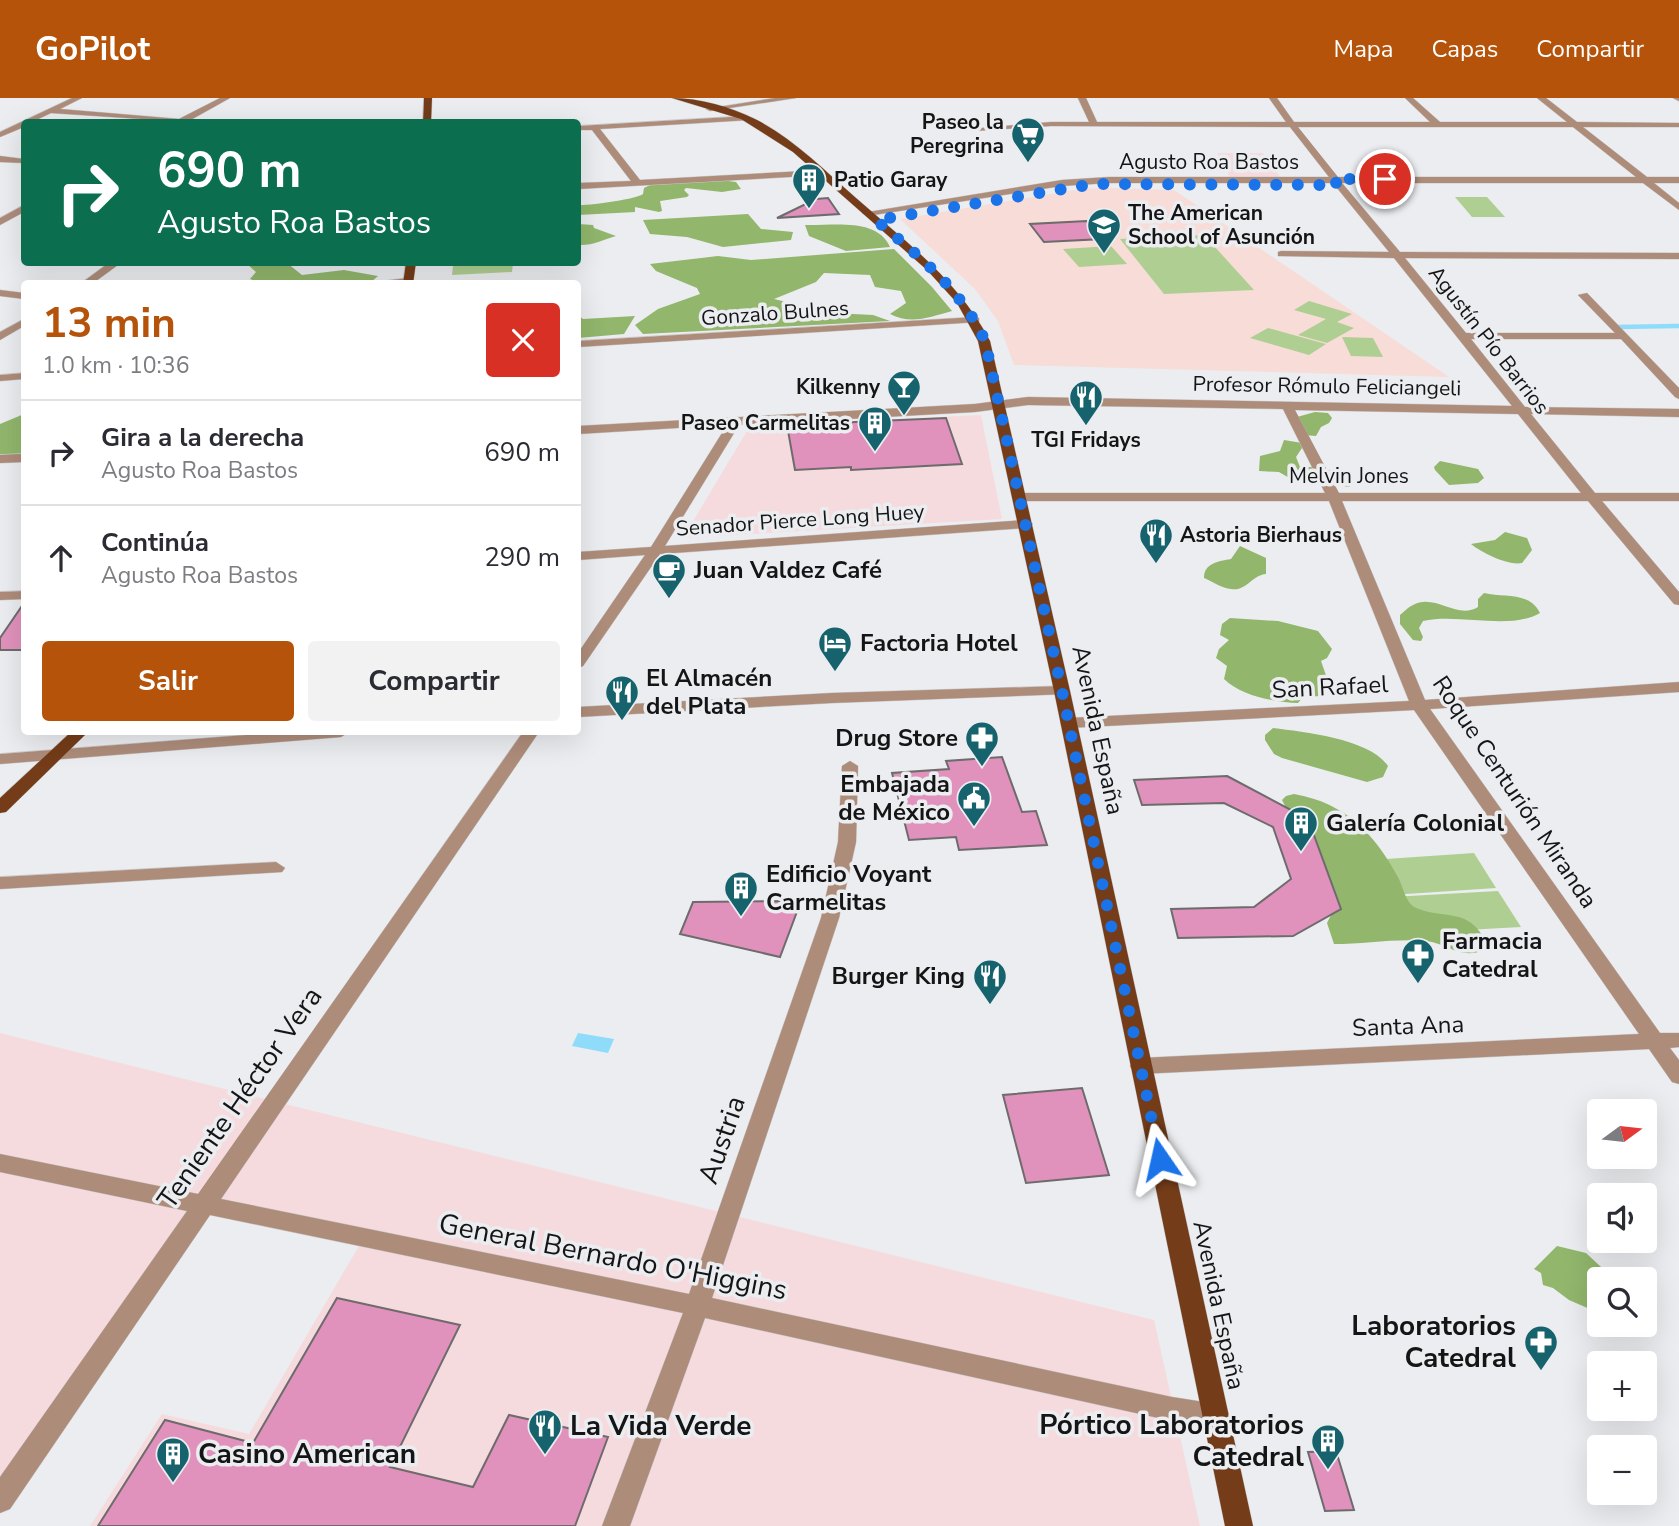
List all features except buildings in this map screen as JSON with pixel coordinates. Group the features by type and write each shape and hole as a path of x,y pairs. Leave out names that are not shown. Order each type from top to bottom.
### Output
{"main road":[{"path":"427,119 428,98"},
{"name":"Avenida España","path":"676,98 747,118 776,135 938,274 975,320 985,341 1239,1526"},
{"path":"0,808 77,735"}],"street":[{"path":"34,119 78,98"},
{"path":"187,119 226,98"},
{"path":"710,108 792,98"},
{"path":"1082,98 1094,124"},
{"name":"Agustín Pío Barrios","path":"1273,98 1335,182 1462,336 1589,498 1679,601"},
{"path":"1409,98 1437,124"},
{"path":"1541,98 1679,207"},
{"path":"50,111 145,119"},
{"path":"581,128 747,118"},
{"path":"974,130 1042,124 1679,125"},
{"path":"0,135 21,125"},
{"path":"594,127 638,183"},
{"path":"0,159 21,161"},
{"path":"581,186 823,173"},
{"name":"Agusto Roa Bastos","path":"871,216 1094,184 1679,180"},
{"name":"Agusto Roa Bastos","path":"1335,182 1679,187"},
{"path":"2,220 21,210"},
{"path":"2,220 21,221"},
{"path":"1281,254 1679,256"},
{"path":"91,280 111,266"},
{"path":"0,293 21,296"},
{"path":"1583,295 1679,395"},
{"name":"Gonzalo Bulnes","path":"581,344 975,320"},
{"path":"0,337 21,324"},
{"path":"1462,336 1625,336"},
{"path":"0,378 21,376"},
{"name":"Profesor Rómulo Feliciangeli","path":"581,430 975,408 1034,401 1679,413"},
{"name":"Roque Centurión Miranda","path":"1287,405 1334,498 1419,705 1679,1076"},
{"path":"581,659 655,551 735,422"},
{"path":"0,459 21,458"},
{"name":"Melvin Jones","path":"1019,497 1679,496"},
{"name":"Senador Pierce Long Huey","path":"581,556 1026,524"},
{"path":"0,596 21,594"},
{"name":"San Rafael","path":"1068,723 1419,705 1679,687"},
{"path":"581,712 832,698 1062,691"},
{"path":"0,759 304,735"},
{"name":"Teniente Héctor Vera","path":"0,1500 529,735"},
{"name":"Austria","path":"616,1526 697,1307 830,918 847,842 850,766"},
{"path":"0,883 276,868"},
{"name":"Santa Ana","path":"1140,1066 1679,1040"},
{"name":"General Bernardo O'Higgins","path":"0,1163 697,1307 1172,1409 1214,1413"}],"shaded area":[{"path":"1217,153 1263,153 1280,177 1230,177"},
{"name":"The American School of Asunción","path":"1081,189 1174,190 1449,377 1014,365 998,321 975,289 900,219"},
{"name":"Paseo Carmelitas","path":"981,415 1002,519 683,538 750,426"},
{"path":"0,1033 1154,1320 1200,1526 90,1526 162,1414 249,1434 363,1239 205,1205 0,1500"}],"green space":[{"path":"720,180 736,182 741,189 722,192 686,188 684,190 689,195 687,197 660,201 662,211 659,212 635,207 635,212 581,215 581,205 632,198 643,194 644,188 650,185"},
{"path":"1455,197 1487,197 1505,217 1472,217"},
{"path":"748,214 761,229 793,232 791,240 723,247 687,237 650,234 643,220"},
{"path":"581,224 593,225 594,228 616,236 592,244 583,245"},
{"path":"840,224 865,227 884,237 890,247 846,251 809,236 805,225"},
{"path":"1204,235 1254,290 1164,294 1120,239"},
{"path":"1111,246 1127,264 1079,267 1063,249"},
{"path":"894,249 952,311 921,319 898,317 890,314 906,303 901,291 875,287 870,275 824,273 816,282 774,299 833,313 873,315 890,321 643,334 635,325 658,309 700,294 697,288 656,271 650,264 718,256 751,260"},
{"path":"249,266 291,266 302,275 344,270 378,276 373,280 250,279 256,272"},
{"path":"453,266 513,266 512,272 452,275"},
{"path":"1309,301 1352,314 1337,322 1354,328 1327,343 1298,335 1326,319 1294,310"},
{"path":"635,316 624,334 581,338 581,317"},
{"path":"1268,328 1326,344 1309,355 1250,338"},
{"path":"1342,337 1373,338 1383,357 1351,356"},
{"path":"1315,412 1328,413 1332,418 1321,427 1316,436 1304,435 1297,417"},
{"path":"21,415 21,456 0,456 0,424"},
{"path":"1284,440 1302,443 1296,457 1300,467 1329,470 1352,485 1349,487 1291,479 1279,472 1259,471 1260,456 1280,451"},
{"path":"1440,461 1478,469 1484,478 1478,483 1449,485 1435,470 1434,467"},
{"path":"1505,532 1527,538 1532,550 1522,563 1510,563 1496,558 1471,544 1495,540"},
{"path":"1240,546 1266,558 1266,574 1236,589 1204,578 1209,566 1231,559"},
{"path":"1484,593 1523,598 1540,613 1514,621 1423,621 1419,628 1423,637 1421,641 1413,640 1400,624 1400,615 1421,602 1470,610 1478,607 1478,599"},
{"path":"1230,618 1278,621 1318,631 1332,649 1327,658 1321,661 1329,684 1321,696 1303,697 1298,703 1269,699 1240,690 1224,679 1227,666 1216,658 1219,649 1229,640 1220,635 1222,624"},
{"path":"1273,728 1352,743 1367,749 1388,766 1383,777 1367,782 1282,758 1274,754 1265,740 1265,735"},
{"path":"1294,794 1329,805 1357,823 1390,863 1411,905 1425,911 1464,919 1480,932 1487,944 1484,950 1476,953 1461,952 1416,940 1334,944 1327,923 1336,905 1282,800"},
{"path":"1474,853 1496,888 1391,895 1371,860"},
{"path":"1498,891 1521,927 1411,933 1391,897"},
{"path":"1557,1246 1586,1253 1601,1267 1587,1267 1587,1308 1543,1285 1541,1273 1534,1269"}],"water":[{"path":"578,1033 614,1039 608,1053 572,1046"}],"waterway":[{"path":"1616,327 1679,326"}],"place":[{"name":"Paseo la Peregrina","path":"1028,164"},
{"name":"Patio Garay","path":"809,210"},
{"name":"The American School of Asunción","path":"1104,255"},
{"name":"Kilkenny","path":"904,417"},
{"name":"TGI Fridays","path":"1086,427"},
{"name":"Paseo Carmelitas","path":"875,453"},
{"name":"Astoria Bierhaus","path":"1156,565"},
{"name":"Juan Valdez Café","path":"669,600"},
{"name":"Factoria Hotel","path":"835,673"},
{"name":"El Almacén del Plata","path":"622,722"},
{"name":"Drug Store","path":"982,768"},
{"name":"Embajada de México","path":"974,828"},
{"name":"Galería Colonial","path":"1301,853"},
{"name":"Edificio Voyant Carmelitas","path":"741,918"},
{"name":"Farmacia Catedral","path":"1418,985"},
{"name":"Burger King","path":"990,1006"},
{"name":"Laboratorios Catedral","path":"1541,1372"},
{"name":"La Vida Verde","path":"545,1456"},
{"name":"Pórtico Laboratorios Catedral","path":"1328,1471"},
{"name":"Casino American","path":"173,1484"}],"route":[{"path":"1160,1159 1087,807 985,341 971,312 958,296 930,266 876,220 1080,186 1338,185 1333,179 1385,179"}]}
